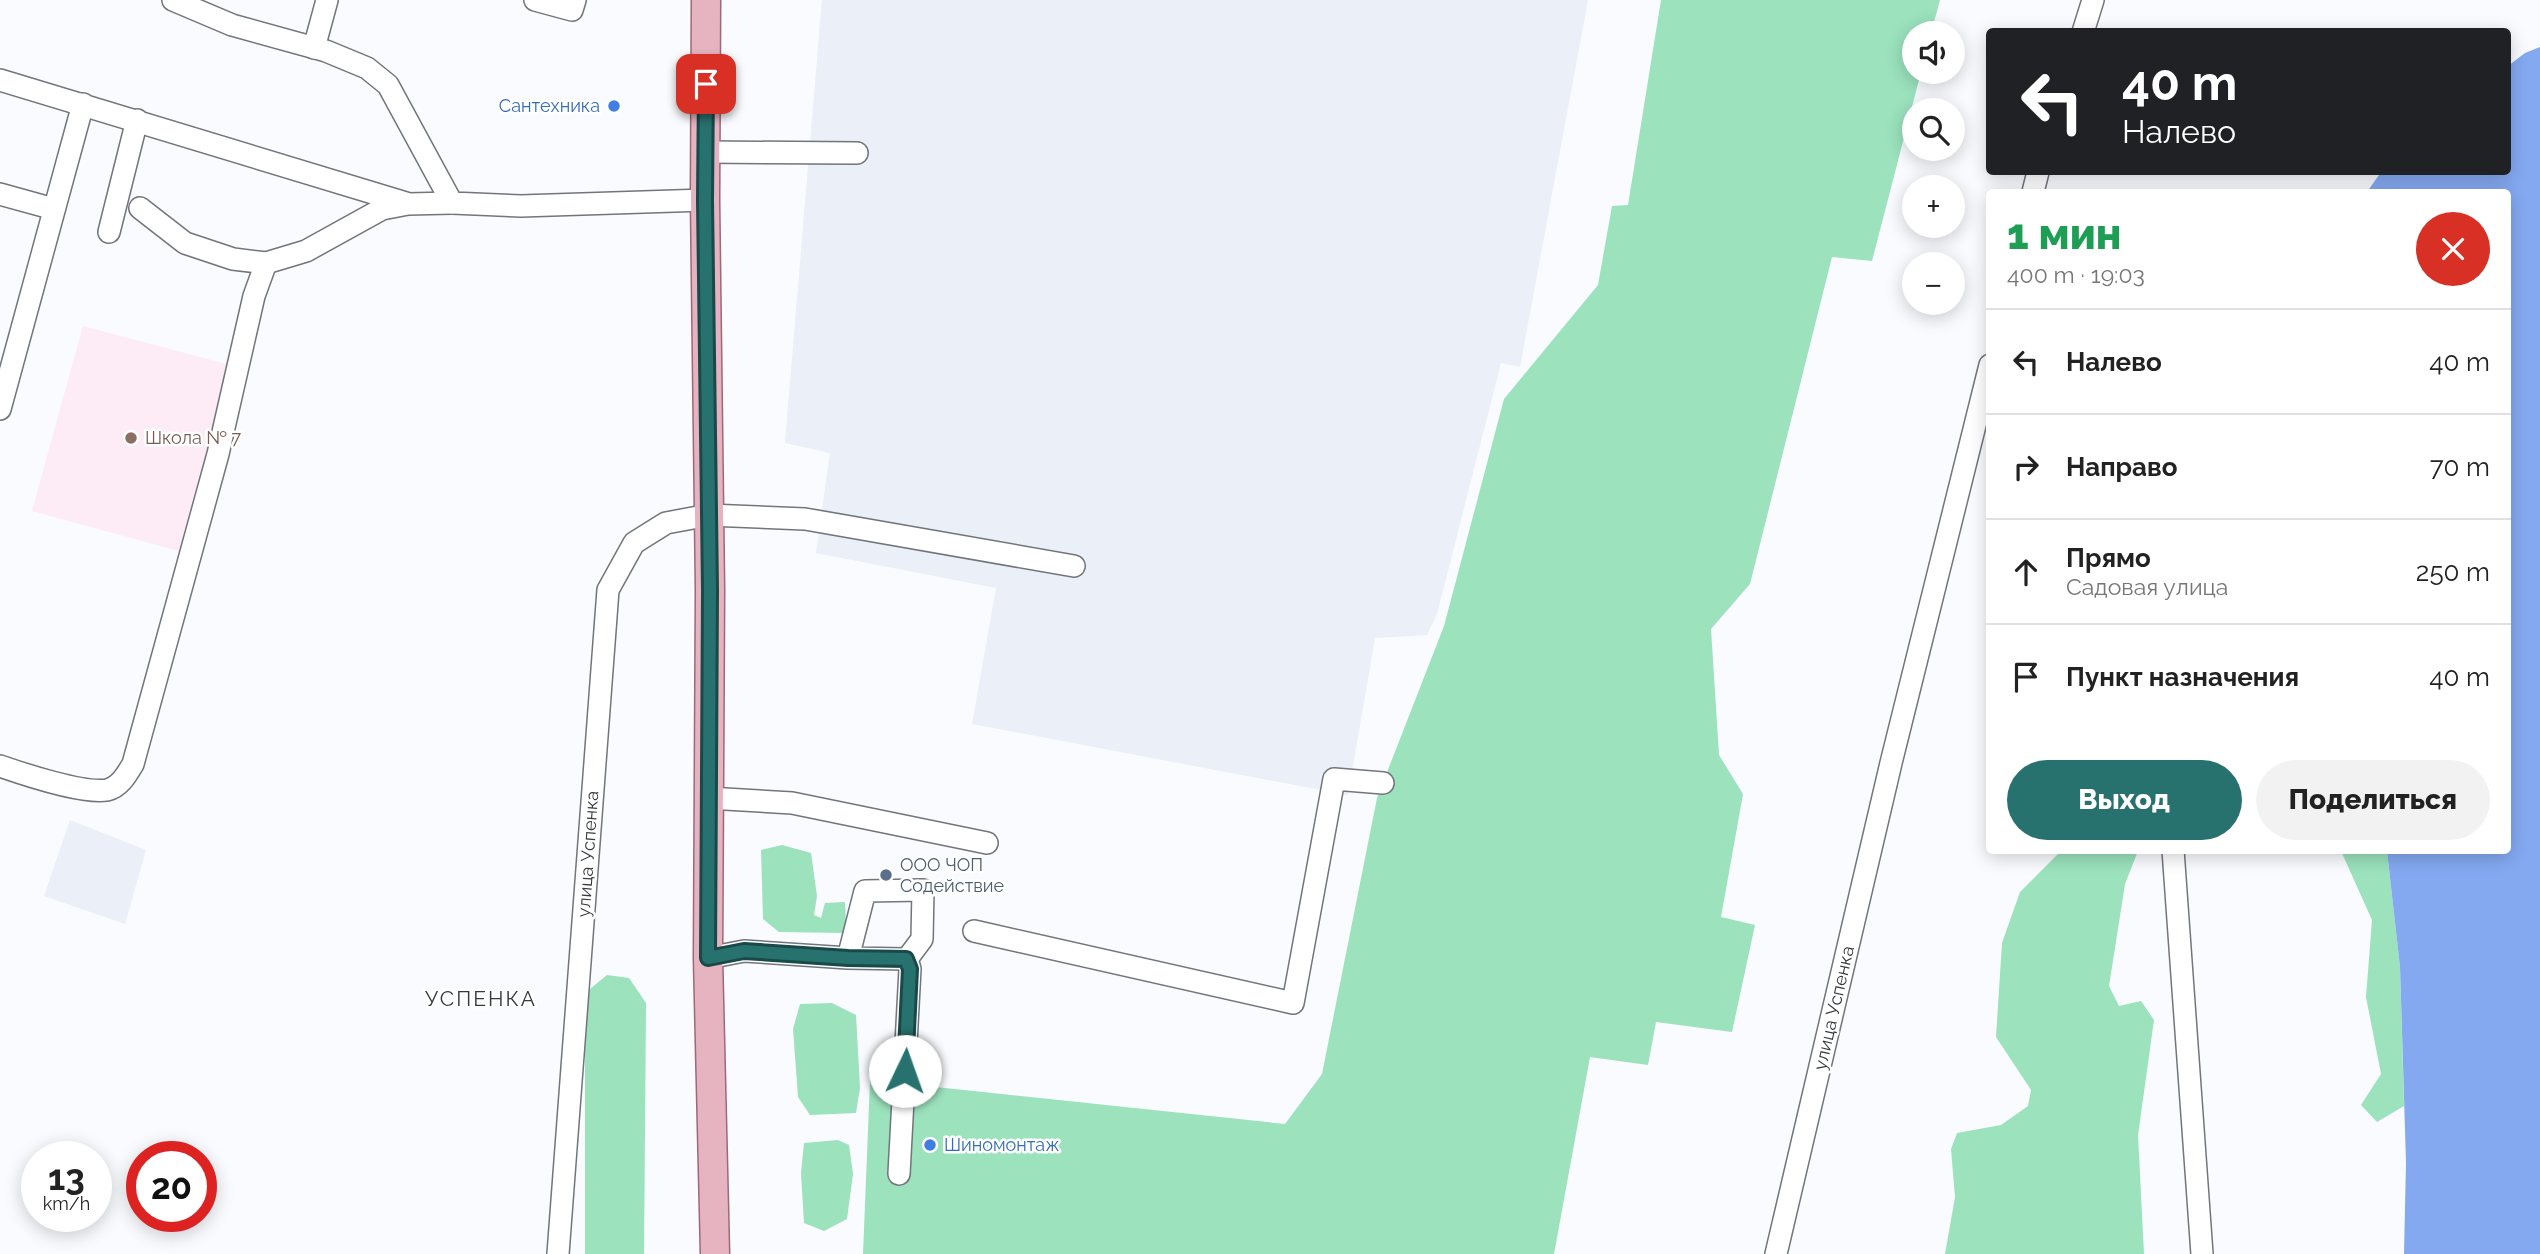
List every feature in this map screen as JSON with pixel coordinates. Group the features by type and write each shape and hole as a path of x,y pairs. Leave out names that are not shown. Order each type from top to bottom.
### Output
{"main road":[{"path":"706,0 708,958 715,1254"}],"street":[{"path":"173,0 232,25 314,48 367,68 388,85 452,203"},
{"path":"314,48 327,0"},
{"path":"535,0 572,10 575,0"},
{"path":"2084,28 2093,0"},
{"path":"0,80 408,204"},
{"path":"0,410 8,346 54,209 83,104"},
{"path":"109,232 137,120"},
{"path":"705,152 857,153"},
{"path":"0,194 54,209"},
{"path":"140,208 185,243 233,259 266,262 306,251 383,209 408,204 521,206 705,200"},
{"path":"0,766 82,788 107,790 121,782 133,764 218,454 254,296 266,262"},
{"name":"улица Успенка","path":"1776,1254 1891,763 1986,381"},
{"name":"улица Успенка","path":"558,1254 608,590 634,543 666,523 709,515 804,519 1074,566"},
{"path":"974,931 1293,1003 1334,779 1383,783"},
{"path":"708,798 792,803 987,843"},
{"path":"2173,854 2202,1254"},
{"path":"848,958 865,891 923,890 922,939 906,959"},
{"path":"708,958 744,951 906,959"},
{"path":"900,1174 910,969 906,959"}],"shaded area":[{"path":"822,0 1588,0 1520,367 1501,363 1437,614 1427,635 1375,638 1348,795 972,724 996,588 816,553 830,453 785,443"},
{"name":"Школа № 7","path":"83,326 230,365 179,551 32,511"},
{"path":"70,820 146,850 125,924 44,896"}],"green space":[{"path":"1661,0 1940,0 1934,21 1902,21 1902,84 1918,84 1914,98 1902,98 1902,145 1872,261 1832,257 1750,584 1711,629 1719,755 1743,794 1721,917 1755,925 1732,1032 1656,1022 1648,1065 1590,1057 1554,1254 863,1254 870,1080 1285,1124 1322,1074 1377,798 1444,626 1504,399 1598,285 1612,206 1628,205"},
{"path":"782,845 811,853 817,896 814,915 821,918 825,903 845,902 846,923 843,933 779,932 763,919 761,850"},
{"path":"2058,854 2137,854 2125,884 2109,986 2119,1006 2141,1001 2154,1020 2138,1135 2144,1254 1945,1254 1955,1197 1951,1149 1957,1133 2001,1125 2028,1106 2031,1090 1996,1037 2002,943 2020,892"},
{"path":"2342,854 2387,854 2400,967 2404,1106 2377,1122 2361,1105 2381,1074 2366,997 2372,920"},
{"path":"607,975 629,978 646,1003 644,1254 585,1254 585,1011 590,989"},
{"path":"832,1003 856,1015 860,1088 856,1113 810,1115 798,1097 793,1029 800,1004"},
{"path":"838,1140 849,1145 853,1174 847,1219 824,1231 804,1223 801,1173 804,1143"}],"water":[{"path":"2540,47 2540,1254 2404,1254 2406,1163 2400,967 2387,854 2511,854 2511,189 2369,189 2379,175 2511,175 2511,64 2525,53"}],"place":[{"name":"Сантехника","path":"614,106"},
{"name":"Школа № 7","path":"131,438"},
{"name":"ООО ЧОП Содействие","path":"886,875"},
{"name":"Шиномонтаж","path":"930,1145"}],"district":[{"name":"УСПЕНКА","path":"481,999"}],"route":[{"path":"706,84 710,590 708,958 744,951 906,959 910,969 905,1071"}]}
